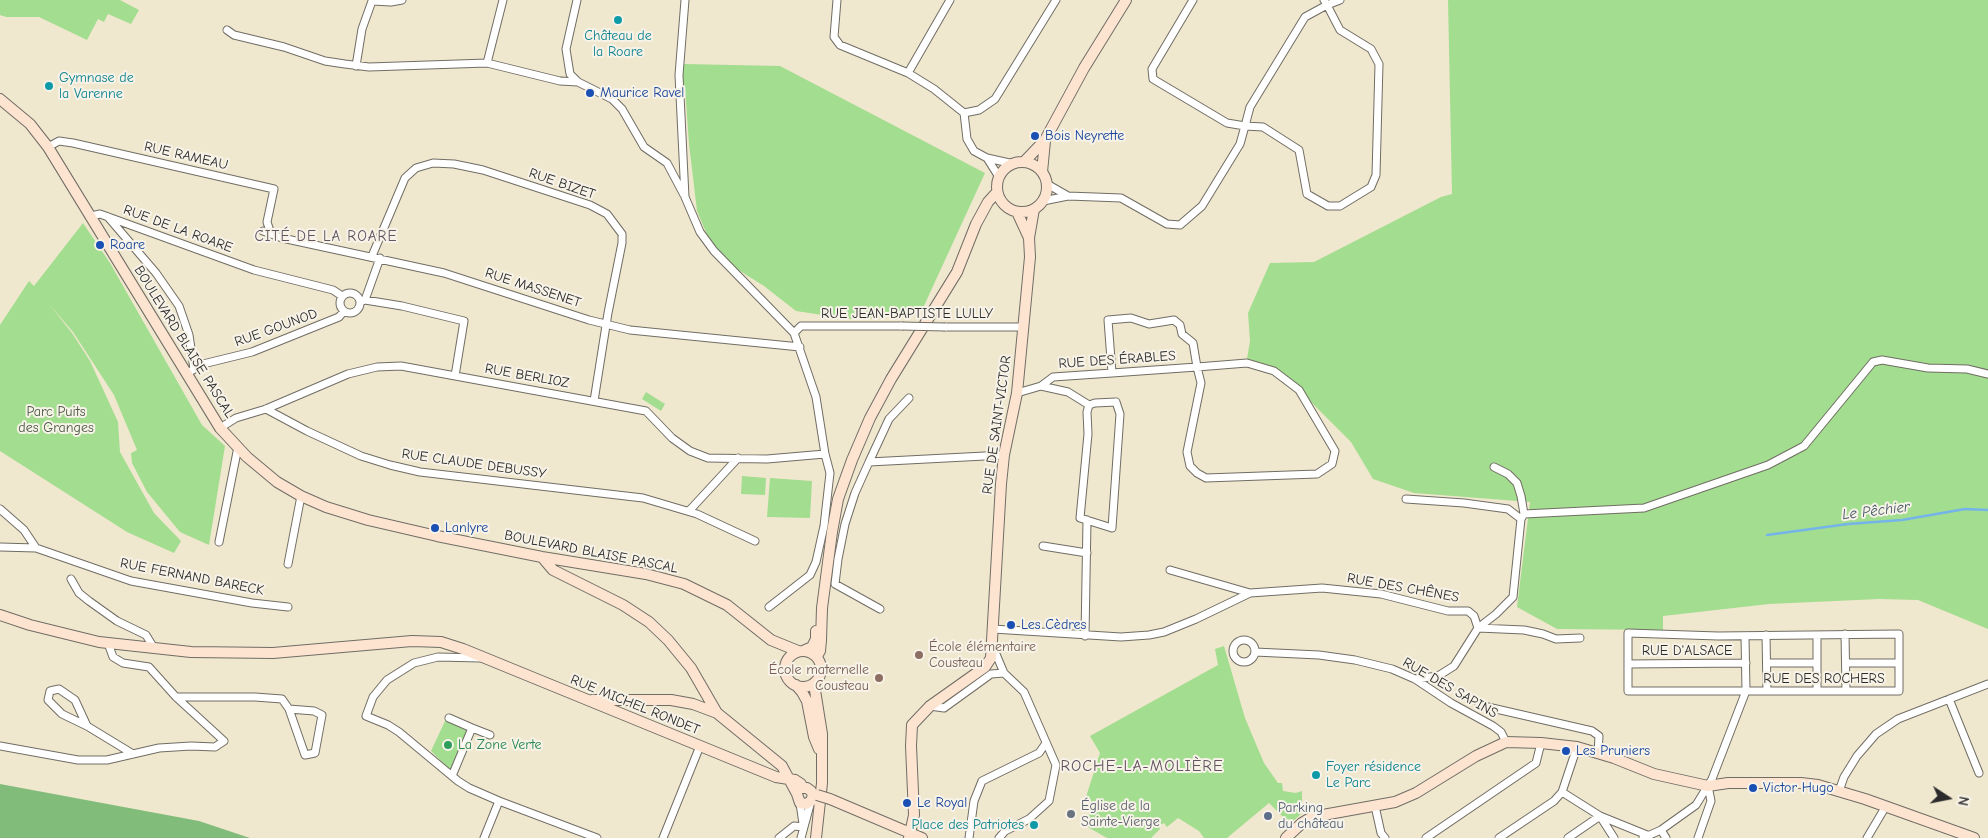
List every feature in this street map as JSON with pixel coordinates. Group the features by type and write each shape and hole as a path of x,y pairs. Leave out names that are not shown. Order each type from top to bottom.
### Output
{"main road":[{"path":"1024,162 1045,140 1084,68 1126,0"},
{"name":"BOULEVARD BLAISE PASCAL","path":"0,99 30,124 48,147 151,318 190,371 220,428 247,457 277,482 301,496 326,507 368,520 542,557 646,574 684,584 727,605 771,640 781,654 785,665"},
{"path":"981,216 992,210 1028,212 1043,201 1047,192 1047,184 1042,172 1045,140"},
{"path":"1012,210 999,199 997,192 999,177 1003,170 1014,164 1024,162 1032,164 1042,172"},
{"path":"816,656 820,650 823,595 838,500 870,418 891,378 957,272 988,202 997,192"},
{"name":"RUE DE SAINT-VICTOR","path":"993,647 1001,484 1004,455 1017,394 1034,209"},
{"name":"RUE DE SAINT-VICTOR","path":"1012,210 1030,238"},
{"path":"821,753 814,737 807,701 802,692 787,677 785,665 790,656 812,646 816,639 818,592 826,547 832,532"},
{"path":"542,557 553,570 623,605 648,622 674,645 691,668 717,713"},
{"name":"RUE MICHEL RONDET","path":"0,615 30,626 108,643 191,652 273,653 412,641 441,642 464,649 776,778 788,779"},
{"name":"BOULEVARD BLAISE PASCAL","path":"771,640 801,651"},
{"path":"909,835 914,815 912,725 930,706 985,667 991,658 993,647"},
{"path":"796,686 805,687 814,684 821,673 820,661 816,656 801,651"},
{"path":"814,684 822,734 822,782 816,838"},
{"path":"586,700 671,700 693,704 717,713 782,766 788,779 796,780 801,784 798,794"},
{"path":"1286,838 1302,823 1312,817 1396,802 1416,793 1476,756 1506,742 1577,747 1654,774 1708,786 1728,783 1801,783 1818,785 1886,806 1973,838"},
{"path":"798,794 809,789 814,797"},
{"path":"798,794 806,804 814,797 830,799 909,835 922,838"}],"street":[{"path":"356,66 362,29 371,0 391,2 402,0"},
{"path":"487,62 503,0"},
{"path":"577,0 566,49 570,74 578,82 612,99 622,109 644,147 666,163 685,197 700,232 714,251 794,333 816,397 830,473 824,526 816,562 810,576 769,607"},
{"path":"685,0 680,75 685,197"},
{"path":"836,0 834,37 840,45 908,73 934,89 964,113 967,139 974,151 986,158 1014,164"},
{"path":"908,73 950,0"},
{"path":"964,113 979,110 995,99 1056,0"},
{"path":"1193,0 1152,69 1153,78 1227,123 1263,127 1299,150 1307,194 1328,206 1340,206 1371,187 1376,175 1379,64 1371,49 1340,30 1325,3"},
{"path":"1043,201 1068,196 1121,198 1167,224 1180,225 1202,206 1240,144 1250,107 1304,17 1325,3 1340,0"},
{"path":"227,30 234,35 284,47 325,61 356,66 487,62 560,81 578,82"},
{"name":"RUE RAMEAU","path":"48,147 59,141 73,143 274,190 267,222 271,234"},
{"path":"986,158 999,177"},
{"name":"RUE BIZET","path":"363,301 376,257 405,178 416,168 433,164 454,164 483,170 590,205 607,214 622,234 594,401"},
{"path":"1047,184 1068,196"},
{"name":"RUE DE LA ROARE","path":"91,216 100,214 254,270 333,290 342,296 350,293 355,294 363,301 402,306 464,321 455,376"},
{"name":"BOULEVARD BLAISE PASCAL","path":"108,217 156,273 179,306 189,336 190,371"},
{"name":"RUE MASSENET","path":"263,232 444,273 607,325 630,330 800,347"},
{"path":"342,296 340,304 344,311 353,312 358,310 363,301"},
{"name":"RUE GOUNOD","path":"190,371 203,364 252,352 339,317 344,311"},
{"path":"1112,373 1108,320 1132,318 1150,324 1174,320 1180,325 1182,334 1193,343 1197,367 1201,383 1186,452 1190,466 1197,474 1206,478 1317,474 1332,464 1335,451 1299,390 1274,371 1247,363 1197,367"},
{"name":"RUE JEAN-BAPTISTE LULLY","path":"794,333 801,326 1023,327"},
{"path":"1406,499 1464,503 1508,509 1522,516 1644,508 1768,465 1804,446 1873,362 1882,360 1928,368 1967,369 1988,374"},
{"name":"RUE BERLIOZ","path":"220,428 236,418 266,409 348,374 377,367 401,366 646,411 672,438 690,450 708,458 767,459 825,454"},
{"name":"RUE DES ÉRABLES","path":"1017,394 1041,386 1053,377 1197,367"},
{"path":"1041,386 1068,392 1089,405 1116,402 1120,414 1112,528 1080,518 1089,405"},
{"path":"880,609 835,584 838,559 845,524 855,493 889,419 909,398"},
{"name":"RUE CLAUDE DEBUSSY","path":"266,409 307,431 361,456 420,472 643,498 689,511 755,542"},
{"path":"219,542 238,447"},
{"path":"869,462 1004,455"},
{"path":"689,511 738,458"},
{"path":"1415,679 1438,676 1454,666 1478,628 1513,597 1522,516 1517,483 1508,474 1494,467"},
{"path":"288,564 301,496"},
{"path":"0,509 24,530 35,548"},
{"path":"1084,636 1088,520"},
{"path":"1043,546 1087,553"},
{"name":"RUE FERNAND BARECK","path":"0,547 35,548 131,580 252,603 288,607"},
{"path":"1170,570 1250,594"},
{"path":"71,579 79,593 117,621 146,635 154,648"},
{"name":"RUE DES CHÊNES","path":"993,629 1121,637 1164,632 1250,594 1322,588 1382,594 1448,611 1468,611 1474,616 1478,628"},
{"path":"1478,628 1524,630 1556,639 1580,638"},
{"name":"RUE DES ROCHERS","path":"1628,633 1745,636 1817,635 1899,634 1899,691 1628,691 1628,633"},
{"path":"1845,634 1846,691"},
{"path":"1766,635 1767,691"},
{"path":"1817,635 1817,691"},
{"path":"1562,792 1600,816 1645,836 1661,830 1696,805 1708,786 1746,691 1745,636"},
{"path":"0,746 78,760 108,760 159,748 215,747 224,741 176,697 149,667 123,663 113,657 108,643"},
{"path":"993,647 1004,673 1024,692 1056,765 1049,802 1029,819 1005,831 999,838"},
{"name":"RUE DES SAPINS","path":"1255,652 1319,655 1355,660 1392,669 1415,679 1501,732 1506,742"},
{"path":"483,658 438,657 414,663 387,680 373,697 366,716 399,732 469,788 597,838"},
{"name":"RUE D'ALSACE","path":"1628,664 1746,663"},
{"path":"1767,663 1817,663"},
{"path":"1846,663 1899,663"},
{"path":"930,706 944,708 991,674 1004,673"},
{"path":"1838,791 1857,756 1876,734 1898,719 1988,684"},
{"path":"87,726 75,700 59,689 50,691 48,700 62,714 87,726 133,754"},
{"path":"176,697 282,699 289,709 304,755 315,753 322,715 314,711 289,709"},
{"path":"1949,699 1979,773"},
{"path":"1478,705 1592,731 1598,736 1598,753"},
{"path":"449,718 490,735"},
{"path":"452,776 472,728"},
{"path":"968,838 974,801 982,781 1039,752 1046,743"},
{"path":"1426,838 1536,763 1541,743"},
{"path":"663,838 700,746"},
{"path":"1500,838 1554,801 1562,792 1577,747"},
{"path":"1698,838 1712,801 1708,786"},
{"path":"798,794 804,827"},
{"path":"801,838 814,797"},
{"path":"484,838 499,801"},
{"path":"1375,806 1381,833 1384,838"},
{"path":"1867,838 1886,806"},
{"path":"1568,838 1600,816"},
{"path":"1600,816 1614,838"},
{"path":"779,838 794,826 804,827"},
{"path":"1661,830 1666,838"}],"green space":[{"path":"0,0 120,0 139,10 131,24 108,14 104,22 98,19 87,40 39,17 6,17 0,15"},
{"path":"1448,0 1988,0 1988,629 1918,600 1879,599 1769,604 1663,616 1663,630 1557,629 1517,607 1530,502 1414,493 1373,479 1351,442 1282,373 1265,372 1247,359 1250,341 1248,313 1270,263 1314,262 1441,197 1452,194"},
{"path":"684,64 780,66 985,173 923,308 880,318 849,319 796,311 764,286 716,256 697,211 689,144 685,87 677,67"},
{"name":"Parc Puits des Granges","path":"83,223 110,263 202,425 225,446 209,545 180,532 147,492 132,463 131,453 137,450 114,395 73,332 49,304 72,333 90,361 118,422 120,452 154,513 181,541 174,553 127,532 0,451 0,325 29,281 34,286"},
{"path":"646,392 665,404 661,411 642,399"},
{"path":"742,476 766,478 765,495 741,494"},
{"path":"770,478 812,481 810,518 767,517"},
{"path":"1224,646 1245,718 1264,763 1278,783 1282,783 1283,791 1296,793 1302,791 1301,814 1290,824 1269,803 1227,838 1204,838 1199,831 1178,818 1167,827 1164,823 1159,826 1160,829 1151,838 1107,838 1084,825 1094,806 1085,800 1100,753 1090,736 1218,665 1215,649"},
{"name":"La Zone Verte","path":"449,718 469,730 452,768 448,768 431,751 446,719"},
{"path":"0,784 199,821 250,838 0,838"}],"waterway":[{"name":"Le Pêchier","path":"1767,535 1848,524 1902,520 1965,509 1988,510"}],"place":[{"name":"Château de la Roare","path":"618,20"},
{"name":"Gymnase de la Varenne","path":"49,86"},
{"name":"Maurice Ravel","path":"590,93"},
{"name":"Bois Neyrette","path":"1035,136"},
{"name":"Roare","path":"100,245"},
{"name":"Lanlyre","path":"435,528"},
{"name":"Les Cèdres","path":"1011,625"},
{"name":"École élémentaire Cousteau","path":"919,655"},
{"name":"École maternelle Cousteau","path":"879,678"},
{"name":"La Zone Verte","path":"448,745"},
{"name":"Les Pruniers","path":"1566,751"},
{"name":"Foyer résidence Le Parc","path":"1316,775"},
{"name":"Victor Hugo","path":"1753,788"},
{"name":"Le Royal","path":"907,803"},
{"name":"Église de la Sainte-Vierge","path":"1071,814"},
{"name":"Parking du château","path":"1268,816"},
{"name":"Place des Patriotes","path":"1034,825"}],"district":[{"name":"CITÉ DE LA ROARE","path":"326,237"},
{"name":"ROCHE-LA-MOLIÈRE","path":"1142,766"}]}
